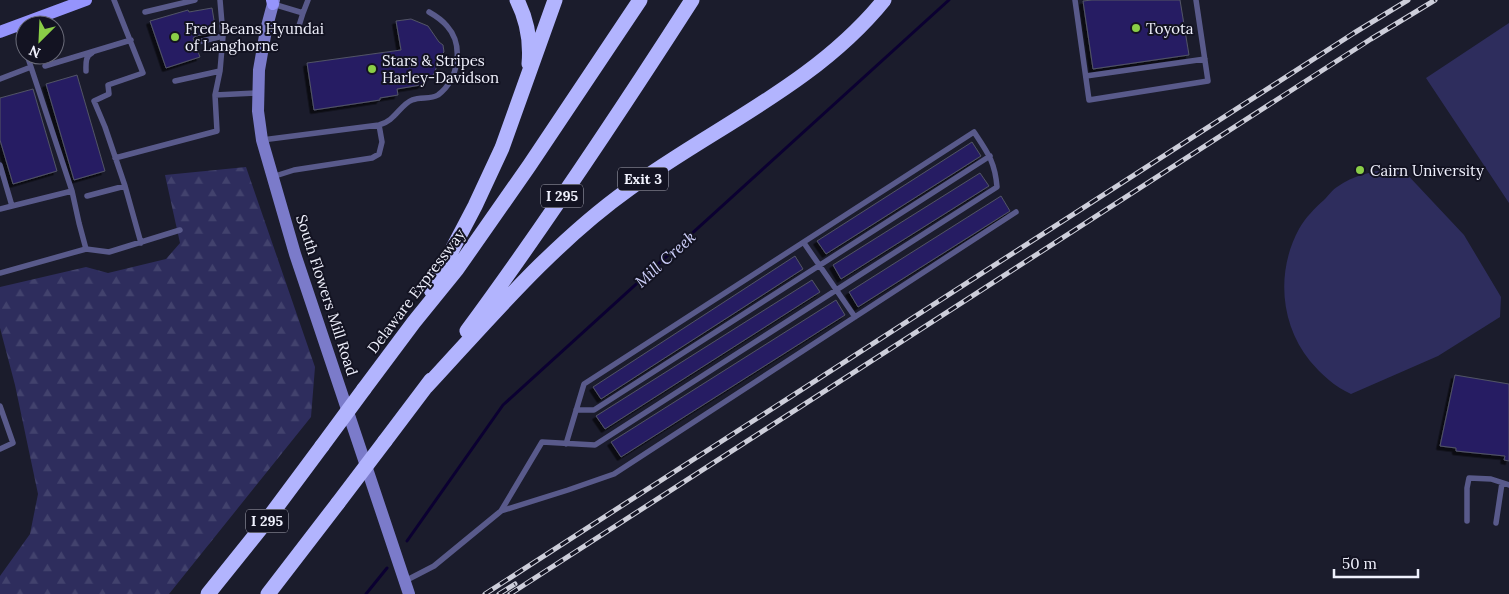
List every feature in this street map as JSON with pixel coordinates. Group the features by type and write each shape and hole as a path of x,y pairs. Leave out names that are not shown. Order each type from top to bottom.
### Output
{"highway":[{"path":"517,0 527,29 528,80"},
{"path":"414,322 489,178 528,80 555,0"},
{"name":"Delaware Expressway","path":"208,594 261,528 414,322 457,269 524,174 640,0"},
{"name":"I 295","path":"268,594 426,387 560,198 636,87 692,0"},
{"name":"Exit 3","path":"426,387 533,272 581,226 630,188 766,102 794,82 860,27 884,0"}],"main road":[{"path":"46,15 86,0"},
{"name":"South Flowers Mill Road","path":"273,1 262,50 258,93 262,140 295,254 409,594"},
{"path":"0,32 15,27"}],"lane":[{"path":"94,101 109,94 108,85 143,73 114,0"},
{"path":"145,12 195,0"},
{"path":"115,158 216,131 215,95 220,71 223,36 220,0"},
{"path":"297,32 308,0"},
{"path":"1075,0 1090,100 1208,81 1196,0"},
{"path":"273,1 303,13"},
{"path":"262,140 379,125 386,123 413,100 437,96 451,80 458,61 456,42 448,26 429,12"},
{"path":"198,42 223,36"},
{"path":"45,66 131,40"},
{"path":"86,71 86,61 89,54 101,48"},
{"path":"1086,76 1205,59"},
{"path":"0,79 31,67 72,191 86,249"},
{"path":"176,81 220,71"},
{"path":"91,93 125,186 141,243"},
{"path":"215,95 258,93"},
{"path":"272,176 294,170 372,158 379,154 382,142 379,125"},
{"path":"405,581 434,566 501,511 542,442 566,444 596,445 997,187 996,174 990,156 974,132 584,384 566,444"},
{"path":"576,410 594,410 990,156"},
{"path":"0,165 12,206"},
{"path":"87,196 125,186"},
{"path":"0,209 72,191"},
{"path":"501,511 614,474 1016,212"},
{"path":"0,273 86,249 109,252 180,230"},
{"path":"804,243 855,317"},
{"path":"0,406 13,443 0,448"},
{"path":"1467,521 1467,488 1469,478 1490,479 1506,484 1496,522"}],"green space":[{"path":"1509,23 1509,203 1426,78"},
{"path":"246,167 315,367 311,417 169,594 0,594 0,576 30,534 38,494 15,385 0,328 0,287 86,267 108,273 166,259 180,243 165,175"},
{"path":"1391,168 1402,169 1464,235 1501,297 1500,317 1438,356 1351,394 1334,384 1310,361 1292,331 1285,297 1284,279 1287,262 1301,225 1333,190 1356,177"}],"building":[{"name":"Toyota","path":"1180,0 1189,55 1093,69 1083,1"},
{"name":"Fred Beans Hyundai of Langhorne","path":"212,8 216,32 193,38 200,57 166,68 150,21 188,10 189,12"},
{"name":"Stars & Stripes Harley-Davidson","path":"411,19 428,26 443,45 444,52 434,74 421,85 397,89 398,95 380,98 380,100 314,110 307,63 401,50 396,21"},
{"path":"77,75 105,171 74,180 46,84"},
{"path":"33,89 57,171 13,184 0,140 0,98"},
{"path":"972,142 981,156 826,254 817,241"},
{"path":"980,173 989,186 841,279 833,265"},
{"path":"1001,196 1010,211 858,307 849,292"},
{"path":"795,256 803,269 601,399 593,387"},
{"path":"812,280 820,292 605,429 596,416"},
{"path":"836,300 845,315 621,457 611,442"},
{"path":"1455,375 1509,384 1509,461 1504,460 1505,456 1456,451 1456,448 1440,446"}],"waterway":[{"name":"Mill Creek","path":"407,541 503,405 949,0"},
{"name":"Mill Creek","path":"366,594 387,568"}],"railway":[{"path":"485,594 1408,0"},
{"path":"510,594 1371,39 1435,0"},
{"path":"499,594 515,584"}],"place":[{"name":"Toyota","path":"1136,28"},
{"name":"Fred Beans Hyundai of Langhorne","path":"175,37"},
{"name":"Stars & Stripes Harley-Davidson","path":"372,69"},
{"name":"Cairn University","path":"1360,170"}]}
